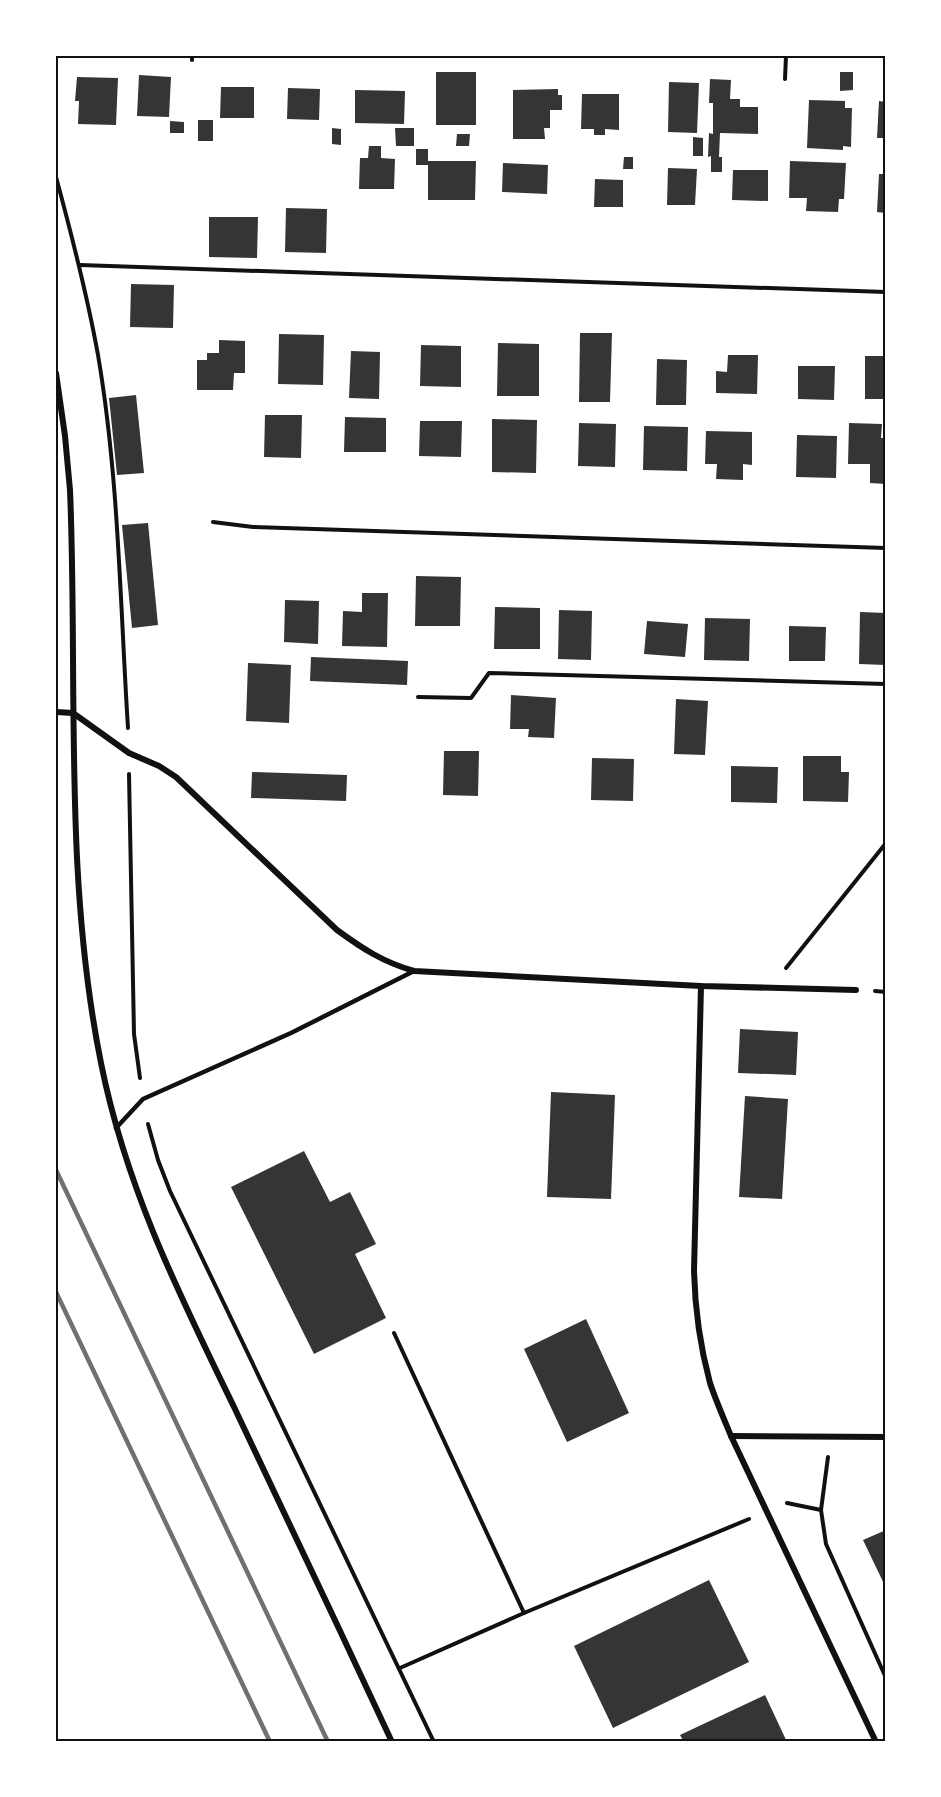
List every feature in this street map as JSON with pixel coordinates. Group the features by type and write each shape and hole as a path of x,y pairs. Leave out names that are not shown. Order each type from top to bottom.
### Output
{"street":[{"path":"56,373 70,490 76,858 88,991 101,1064 116,1128 156,1244 393,1742"},
{"path":"56,712 73,713 129,753 159,766 176,777 337,930 365,950 389,963 414,971 700,986 856,990"},
{"path":"700,986 694,1259 695,1307 699,1339 711,1385 731,1436 876,1742"},
{"path":"731,1436 885,1437"}],"lane":[{"path":"116,1128 142,1099 291,1033 414,971"}],"path":[{"path":"785,79 786,56"},
{"path":"56,177 80,265 98,356 110,444 118,537 129,753 134,1034 142,1099 158,1160 170,1191 434,1742"},
{"path":"80,265 885,292"},
{"path":"213,522 253,527 885,548"},
{"path":"418,697 471,698 489,673 885,684"},
{"path":"771,987 885,843"},
{"path":"394,1333 524,1613"},
{"path":"829,1455 821,1509 826,1544 885,1678"},
{"path":"400,1668 524,1613 731,1528 767,1510 788,1503 821,1509"}],"building":[{"path":"436,72 476,72 476,125 436,125"},
{"path":"840,72 853,72 853,90 840,91"},
{"path":"139,75 171,77 169,117 137,116"},
{"path":"77,77 118,78 116,125 78,124 79,101 75,101"},
{"path":"710,79 731,80 730,99 740,99 740,107 758,107 758,134 720,133 719,157 722,157 722,172 711,172 711,156 708,157 709,133 713,134 713,103 709,103"},
{"path":"669,82 699,83 697,133 668,132"},
{"path":"221,87 254,87 254,118 220,118"},
{"path":"288,88 320,89 319,120 287,119"},
{"path":"558,89 558,95 562,95 562,110 550,110 550,128 544,128 545,139 513,139 513,90"},
{"path":"355,90 405,91 404,124 355,123"},
{"path":"582,94 619,94 619,130 605,129 605,135 594,135 594,129 581,129"},
{"path":"809,100 845,101 845,108 852,108 851,147 843,146 843,150 807,148"},
{"path":"879,101 886,102 886,138 877,138"},
{"path":"198,120 213,120 213,141 198,141"},
{"path":"170,121 184,122 184,133 170,133"},
{"path":"332,128 341,129 341,145 332,144"},
{"path":"395,128 414,128 414,146 396,146"},
{"path":"457,134 470,134 469,146 456,146"},
{"path":"693,137 703,138 703,156 693,156"},
{"path":"369,146 381,146 381,158 395,159 394,189 359,189 360,158 368,158"},
{"path":"416,149 428,149 428,161 476,161 475,200 428,200 428,165 416,165"},
{"path":"624,157 633,157 633,169 623,169"},
{"path":"790,161 846,163 844,199 839,199 838,212 806,211 807,198 789,198"},
{"path":"503,163 548,165 547,194 502,192"},
{"path":"668,168 697,169 695,205 667,205"},
{"path":"733,170 768,170 768,201 732,200"},
{"path":"879,174 886,174 886,213 877,212"},
{"path":"595,179 623,180 623,207 594,207"},
{"path":"286,208 327,209 326,253 285,252"},
{"path":"209,217 258,217 257,258 209,257"},
{"path":"131,284 174,285 173,328 130,327"},
{"path":"580,333 612,333 610,402 579,402"},
{"path":"279,334 324,335 323,385 278,384"},
{"path":"219,340 245,341 245,373 234,373 233,390 197,390 197,360 207,360 207,353 219,353"},
{"path":"498,343 539,344 539,396 497,396"},
{"path":"421,345 461,346 461,387 420,386"},
{"path":"351,351 380,352 379,399 349,398"},
{"path":"728,355 758,355 757,394 716,393 716,371 727,372"},
{"path":"865,356 886,356 886,399 865,399"},
{"path":"657,359 687,360 686,405 656,405"},
{"path":"798,366 835,366 834,400 798,399"},
{"path":"136,395 144,473 117,475 109,398"},
{"path":"265,415 302,415 301,458 264,457"},
{"path":"345,417 386,418 386,452 344,452"},
{"path":"492,419 537,420 536,473 492,472"},
{"path":"420,421 462,421 461,457 419,456"},
{"path":"579,423 616,424 615,467 578,466"},
{"path":"849,423 882,424 881,438 886,438 886,484 870,483 870,464 848,464"},
{"path":"644,426 688,427 687,471 643,470"},
{"path":"706,431 752,432 752,465 743,464 743,480 716,479 717,464 705,464"},
{"path":"797,435 837,436 836,478 796,477"},
{"path":"148,523 158,625 132,628 122,525"},
{"path":"416,576 461,577 460,626 415,626"},
{"path":"362,593 388,593 387,647 342,646 343,611 362,612"},
{"path":"285,600 319,601 318,644 284,642"},
{"path":"495,607 540,608 540,649 494,649"},
{"path":"559,610 592,611 591,660 558,659"},
{"path":"860,612 886,613 886,665 859,664"},
{"path":"705,618 750,619 749,661 704,660"},
{"path":"647,621 688,624 685,657 644,654"},
{"path":"789,626 826,627 825,661 789,661"},
{"path":"311,657 408,661 407,685 310,681"},
{"path":"248,663 291,665 289,723 246,721"},
{"path":"511,695 556,698 554,738 528,737 529,729 510,729"},
{"path":"676,699 708,701 705,755 674,754"},
{"path":"444,751 479,751 478,796 443,795"},
{"path":"803,756 841,756 841,772 849,772 848,802 803,801"},
{"path":"592,758 634,759 633,801 591,800"},
{"path":"731,766 778,767 777,803 731,802"},
{"path":"252,772 347,775 346,801 251,798"},
{"path":"740,1029 798,1032 796,1075 738,1073"},
{"path":"551,1092 615,1095 611,1199 547,1197"},
{"path":"745,1096 788,1099 782,1199 739,1197"},
{"path":"304,1151 330,1202 350,1192 376,1244 355,1254 386,1318 314,1354 231,1187"},
{"path":"586,1319 629,1413 567,1442 524,1349"},
{"path":"886,1530 886,1588 863,1540"},
{"path":"709,1580 749,1662 613,1728 574,1646"},
{"path":"765,1695 787,1742 684,1742 680,1735"}],"railway":[{"path":"56,1170 328,1742"},
{"path":"56,1292 270,1742"}]}
